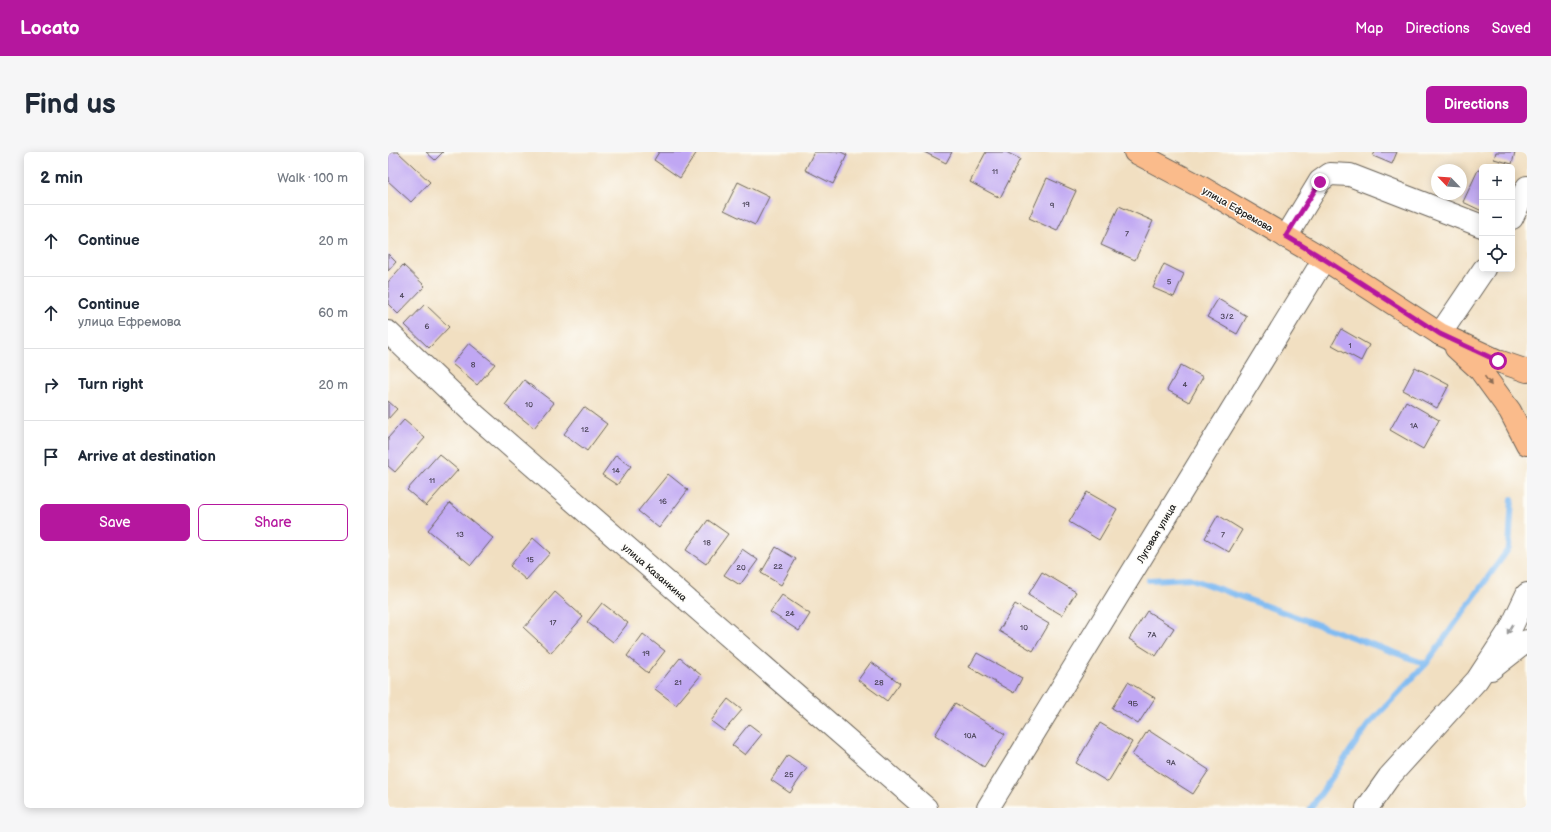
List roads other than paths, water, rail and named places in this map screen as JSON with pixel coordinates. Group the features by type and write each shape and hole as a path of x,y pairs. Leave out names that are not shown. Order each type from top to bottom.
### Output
{"main road":[{"name":"улица Ефремова","path":"1135,152 1201,187 1286,236 1440,334"},
{"path":"1440,334 1498,361 1527,371"},
{"path":"1440,334 1480,370 1510,411 1527,444"}],"street":[{"path":"1286,236 1320,182 1330,174 1350,175 1479,225"},
{"path":"1515,212 1527,187"},
{"name":"Луговая улица","path":"988,808 1324,259"},
{"path":"1440,334 1482,272"},
{"name":"улица Казанкина","path":"388,332 474,415 926,808"},
{"path":"1367,808 1389,777 1477,680 1511,628 1527,594"},
{"path":"1477,680 1527,641"}],"waterway":[{"path":"1311,808 1368,725 1426,664 1509,548 1512,499"},
{"path":"1149,580 1189,578 1426,664"}]}
